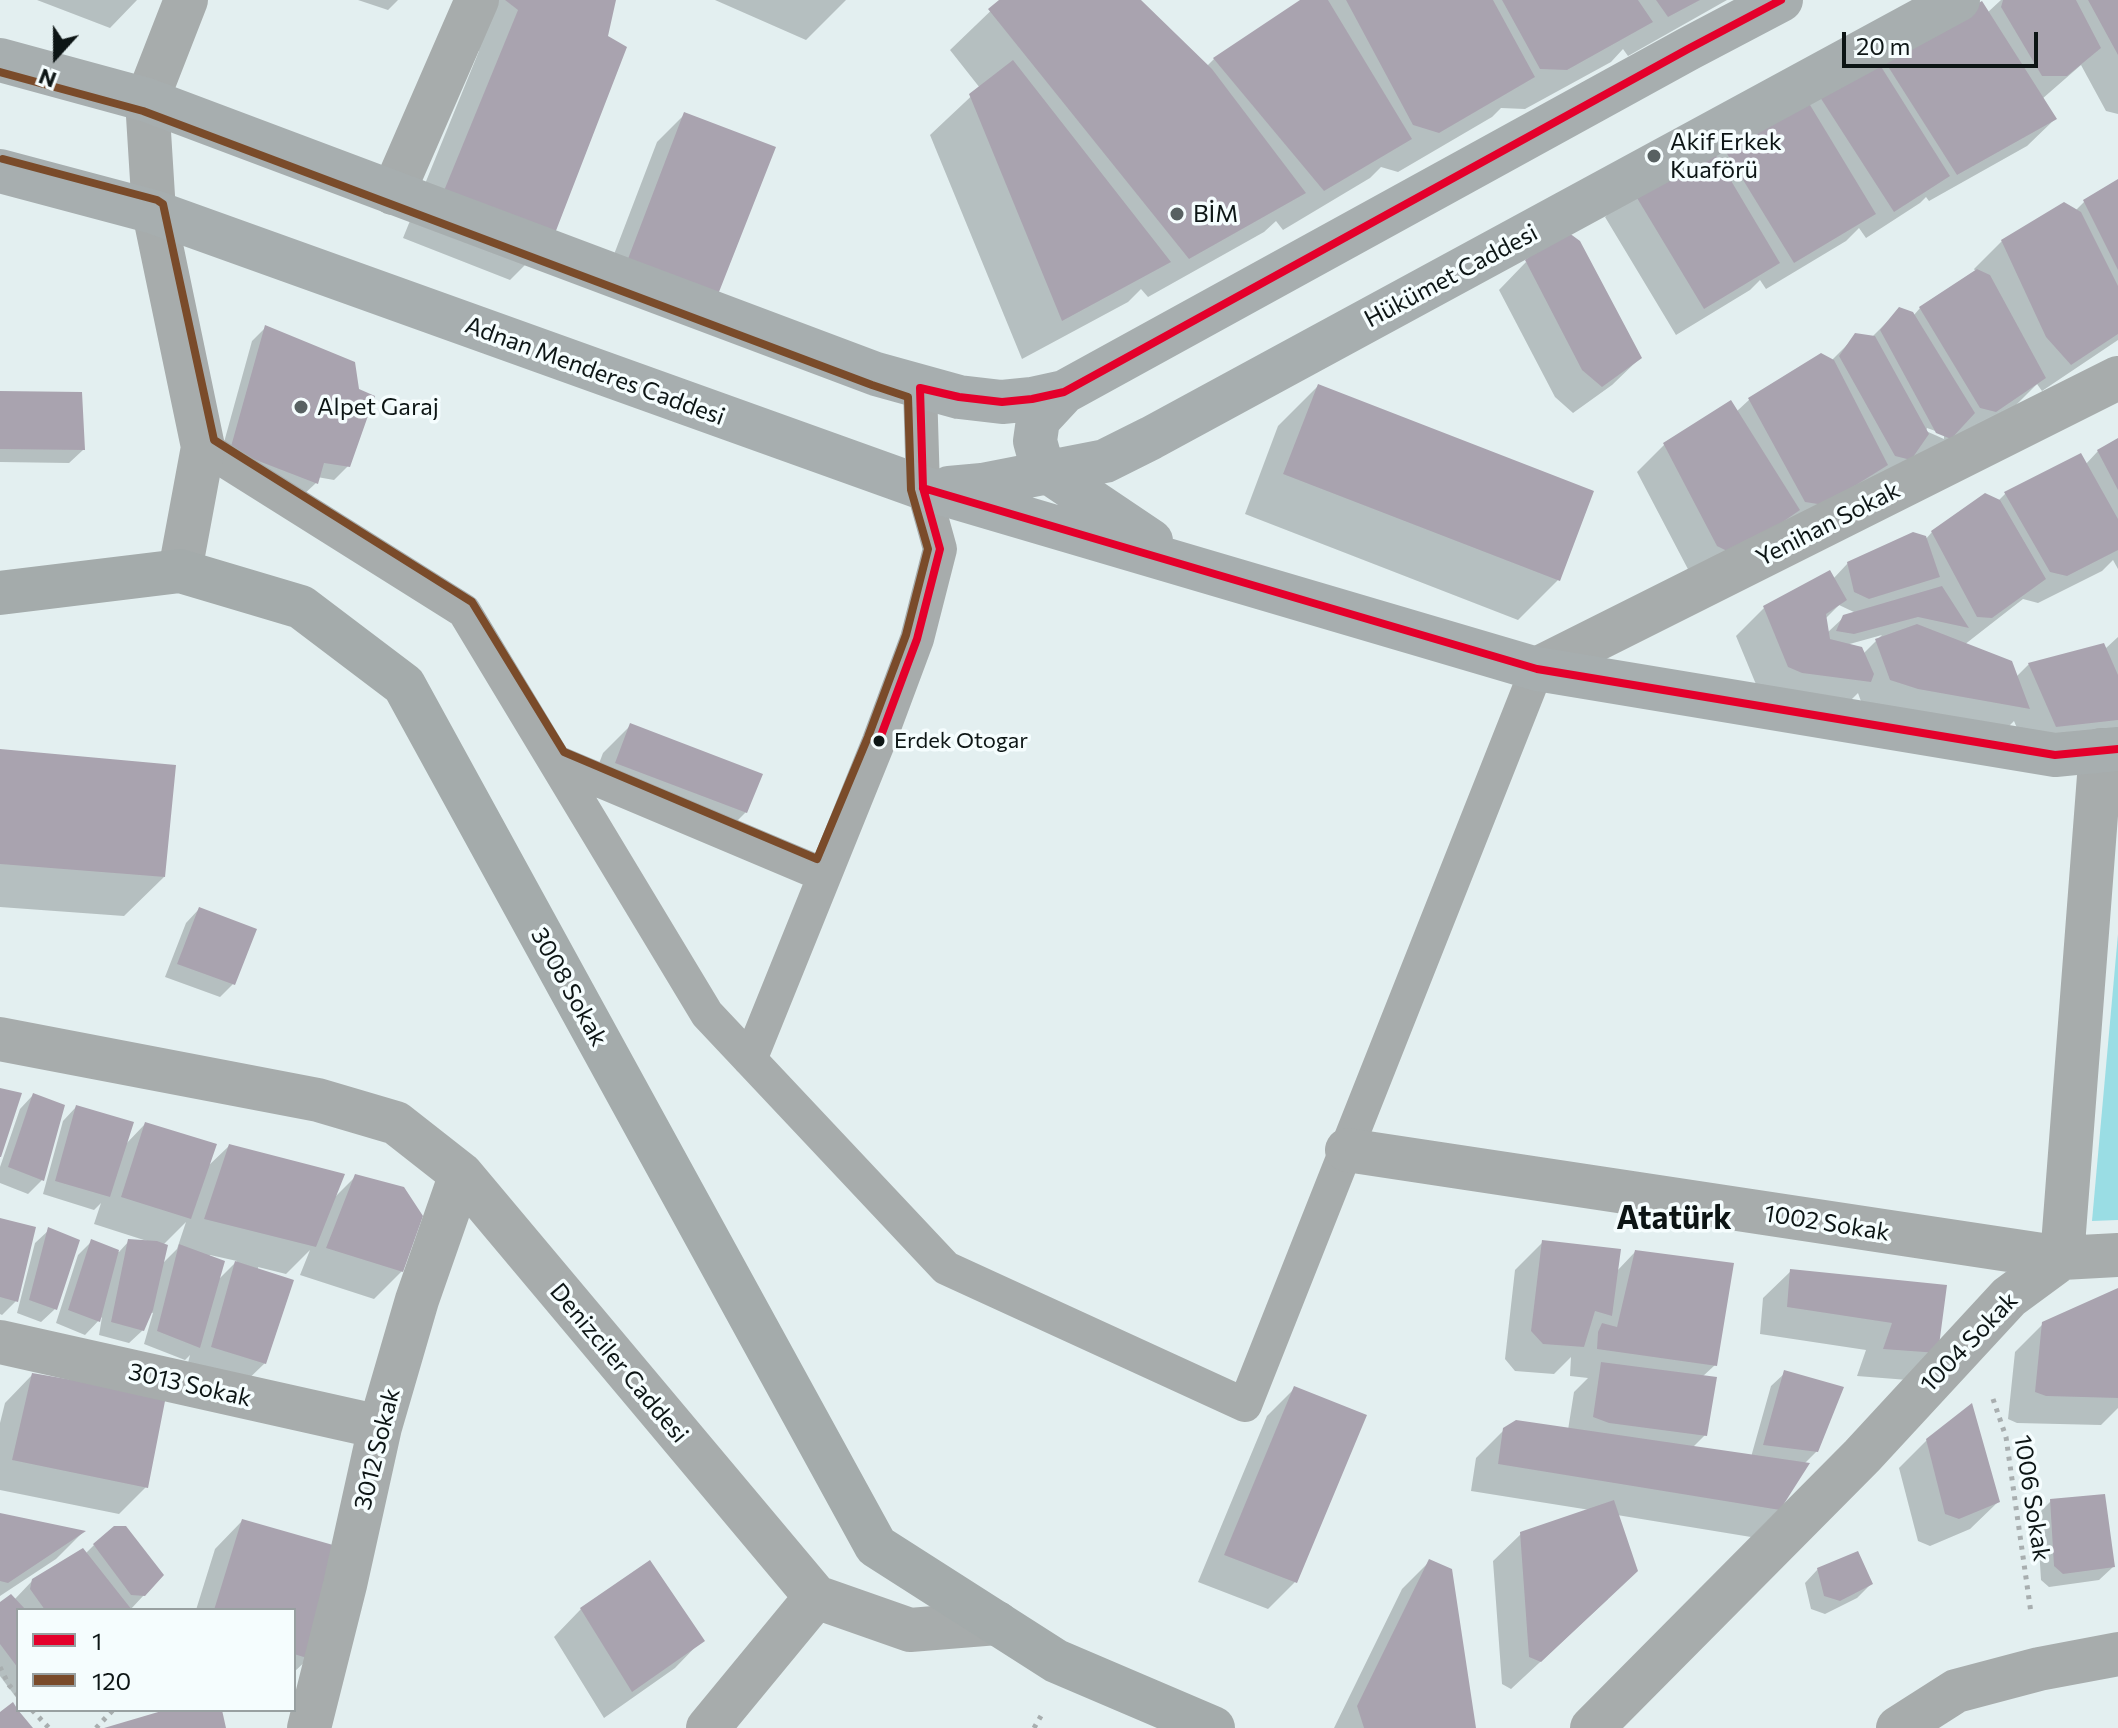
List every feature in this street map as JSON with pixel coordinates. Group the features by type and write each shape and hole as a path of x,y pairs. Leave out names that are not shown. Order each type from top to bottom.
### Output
{"main road":[{"path":"0,60 147,100 861,369 920,388 1002,402 1064,392 1781,0"},
{"name":"Hükümet Caddesi","path":"923,488 982,485 1105,461 1958,0"},
{"name":"Adnan Menderes Caddesi","path":"0,171 154,212 923,488 1537,669 2055,755 2109,750"},
{"path":"1050,473 1041,463 1035,441 1038,420 1064,392"},
{"name":"Adnan Menderes Caddesi","path":"1050,473 1191,567"},
{"name":"3008 Sokak","path":"0,593 180,571 301,607 404,685 876,1546 997,1623"},
{"path":"997,1623 1056,1661 1213,1728"}],"street":[{"path":"180,571 203,447 154,212 147,100 186,0"},
{"path":"393,193 477,0"},
{"name":"Yenihan Sokak","path":"1537,669 2118,378"},
{"path":"2062,1258 2109,750"},
{"name":"Denizciler Caddesi","path":"0,1039 318,1100 396,1123 461,1174 816,1597"},
{"name":"1002 Sokak","path":"1347,1150 2062,1258 2118,1255"},
{"name":"3012 Sokak","path":"309,1728 380,1427 417,1300 461,1174"},
{"name":"1004 Sokak","path":"1592,1728 1862,1456 2009,1297 2062,1258"},
{"name":"3013 Sokak","path":"0,1342 380,1427"},
{"path":"708,1728 816,1597 910,1630 997,1623"},
{"path":"1898,1728 1956,1691 2039,1669 2118,1654"}],"lane":[{"path":"750,1060 917,639 940,549 923,488 920,388"},
{"path":"203,447 464,611 707,1014 946,1268 1245,1405 1537,669"},
{"path":"556,762 824,875"}],"path":[{"name":"1006 Sokak","path":"1972,1337 2006,1437 2039,1669"},
{"path":"0,1667 16,1693"},
{"path":"34,1712 49,1728"},
{"path":"96,1728 111,1712"}],"shaded area":[{"path":"2118,934 2118,1220 2092,1221"}],"building":[{"path":"505,0 616,0 608,36 627,47 552,241 441,198 518,10"},
{"path":"999,0 1141,0 1212,69 1306,193 1189,259 988,9"},
{"path":"1300,0 1328,0 1412,139 1324,191 1213,58"},
{"path":"1346,0 1493,0 1535,77 1439,133 1413,125"},
{"path":"1502,0 1638,0 1653,22 1567,70 1540,69"},
{"path":"1656,0 1700,0 1668,17"},
{"path":"2003,0 2076,0 2101,48 2067,76 2042,76 2001,7"},
{"path":"2088,0 2118,0 2118,55"},
{"path":"1982,1 2057,119 1957,175 1882,57"},
{"path":"1875,57 1950,176 1894,212 1818,94"},
{"path":"1013,60 1171,262 1062,321 969,94"},
{"path":"1804,95 1876,214 1794,263 1721,144"},
{"path":"684,112 776,147 717,297 626,264"},
{"path":"1708,142 1780,263 1704,309 1631,188"},
{"path":"2118,179 2118,270 2083,200"},
{"path":"2064,202 2081,212 2118,286 2118,334 2071,365 2046,337 2001,240"},
{"path":"1565,230 1580,241 1642,358 1602,387 1582,370 1525,260"},
{"path":"1977,269 1990,275 2046,378 1996,412 1980,408 1919,307"},
{"path":"1899,307 1913,312 1975,413 1951,439 1936,433 1880,330"},
{"path":"265,325 355,362 359,389 375,396 350,467 324,463 318,484 230,450"},
{"path":"1855,333 1875,336 1929,434 1911,460 1895,456 1839,356"},
{"path":"1821,353 1834,360 1888,465 1824,505 1805,502 1748,398"},
{"path":"1318,384 1594,491 1560,581 1283,474"},
{"path":"0,391 82,392 85,450 0,449"},
{"path":"1731,400 1800,510 1735,555 1717,546 1663,443"},
{"path":"2118,438 2118,490 2097,450"},
{"path":"2081,453 2118,519 2118,550 2067,576 2050,572 2004,492"},
{"path":"1985,493 2000,500 2046,579 1992,618 1977,617 1931,531"},
{"path":"1913,532 1926,536 1940,577 1869,599 1854,592 1847,562"},
{"path":"1830,570 1847,600 1826,614 1830,639 1862,647 1874,674 1871,682 1802,673 1788,667 1763,606"},
{"path":"1942,586 1969,628 1918,617 1854,634 1836,631 1843,615"},
{"path":"1917,624 2012,661 2030,709 1918,689 1890,680 1875,639"},
{"path":"2104,643 2118,675 2118,720 2056,727 2028,663"},
{"path":"630,723 763,774 747,813 615,763"},
{"path":"0,749 176,765 165,877 0,864"},
{"path":"199,907 257,929 235,985 177,964"},
{"path":"0,1088 22,1093 1,1157 0,1157"},
{"path":"33,1093 65,1105 44,1181 8,1167"},
{"path":"76,1105 134,1122 110,1197 55,1181"},
{"path":"145,1122 217,1144 191,1219 121,1197"},
{"path":"229,1144 345,1174 316,1247 204,1219"},
{"path":"355,1174 404,1187 423,1216 403,1272 326,1248"},
{"path":"0,1218 36,1227 18,1302 0,1297"},
{"path":"48,1227 80,1240 57,1310 29,1300"},
{"path":"91,1239 119,1250 100,1322 68,1310"},
{"path":"128,1239 168,1245 153,1310 144,1331 111,1322"},
{"path":"1542,1240 1621,1249 1612,1316 1595,1311 1584,1347 1543,1344 1531,1331"},
{"path":"179,1244 225,1261 200,1348 157,1331"},
{"path":"1635,1250 1734,1263 1717,1366 1597,1349 1602,1323 1617,1327"},
{"path":"235,1261 294,1280 266,1364 211,1347"},
{"path":"1790,1269 1947,1285 1938,1353 1883,1349 1892,1323 1787,1307"},
{"path":"2118,1288 2118,1398 2046,1396 2035,1392 2042,1322"},
{"path":"1601,1362 1717,1377 1707,1436 1609,1423 1593,1417"},
{"path":"1784,1370 1844,1387 1818,1452 1763,1445"},
{"path":"32,1373 166,1396 148,1488 12,1460"},
{"path":"1294,1386 1367,1415 1297,1583 1224,1555"},
{"path":"1972,1403 2000,1502 1959,1519 1945,1514 1926,1439"},
{"path":"1516,1420 1810,1463 1780,1510 1498,1464 1503,1428"},
{"path":"2105,1494 2115,1567 2063,1574 2054,1566 2050,1499"},
{"path":"1614,1500 1638,1571 1541,1662 1529,1657 1520,1532"},
{"path":"0,1513 86,1531 8,1583 0,1581"},
{"path":"242,1519 340,1547 310,1659 296,1655 296,1608 215,1608"},
{"path":"114,1526 126,1526 164,1575 145,1596 131,1595 93,1544"},
{"path":"83,1548 130,1608 44,1608 30,1589 32,1579"},
{"path":"1858,1551 1873,1584 1840,1601 1824,1596 1817,1568"},
{"path":"1429,1559 1452,1569 1476,1728 1364,1728 1357,1706"},
{"path":"650,1560 705,1641 632,1692 580,1608"},
{"path":"11,1594 24,1608 16,1608 16,1665 0,1644 0,1602"},
{"path":"13,1702 16,1712 20,1712 33,1728 0,1728 0,1712"},
{"path":"158,1712 222,1712 226,1728 104,1728"}],"transit line":[{"name":"1","path":"879,741 917,639 940,549 923,488 920,388 1002,402 1064,392 1781,0"},
{"name":"120","path":"0,72 143,111 908,397 911,490 928,549 906,635 817,859 564,752 472,602 214,440 163,204 3,159"},
{"name":"1","path":"923,488 1537,669 2055,755 2118,749"}],"place":[{"name":"Akif Erkek Kuaförü","path":"1654,156"},
{"name":"BİM","path":"1177,214"},
{"name":"Alpet Garaj","path":"301,407"},
{"name":"Erdek Otogar","path":"879,741"}],"district":[{"name":"Atatürk","path":"1674,1218"}]}
